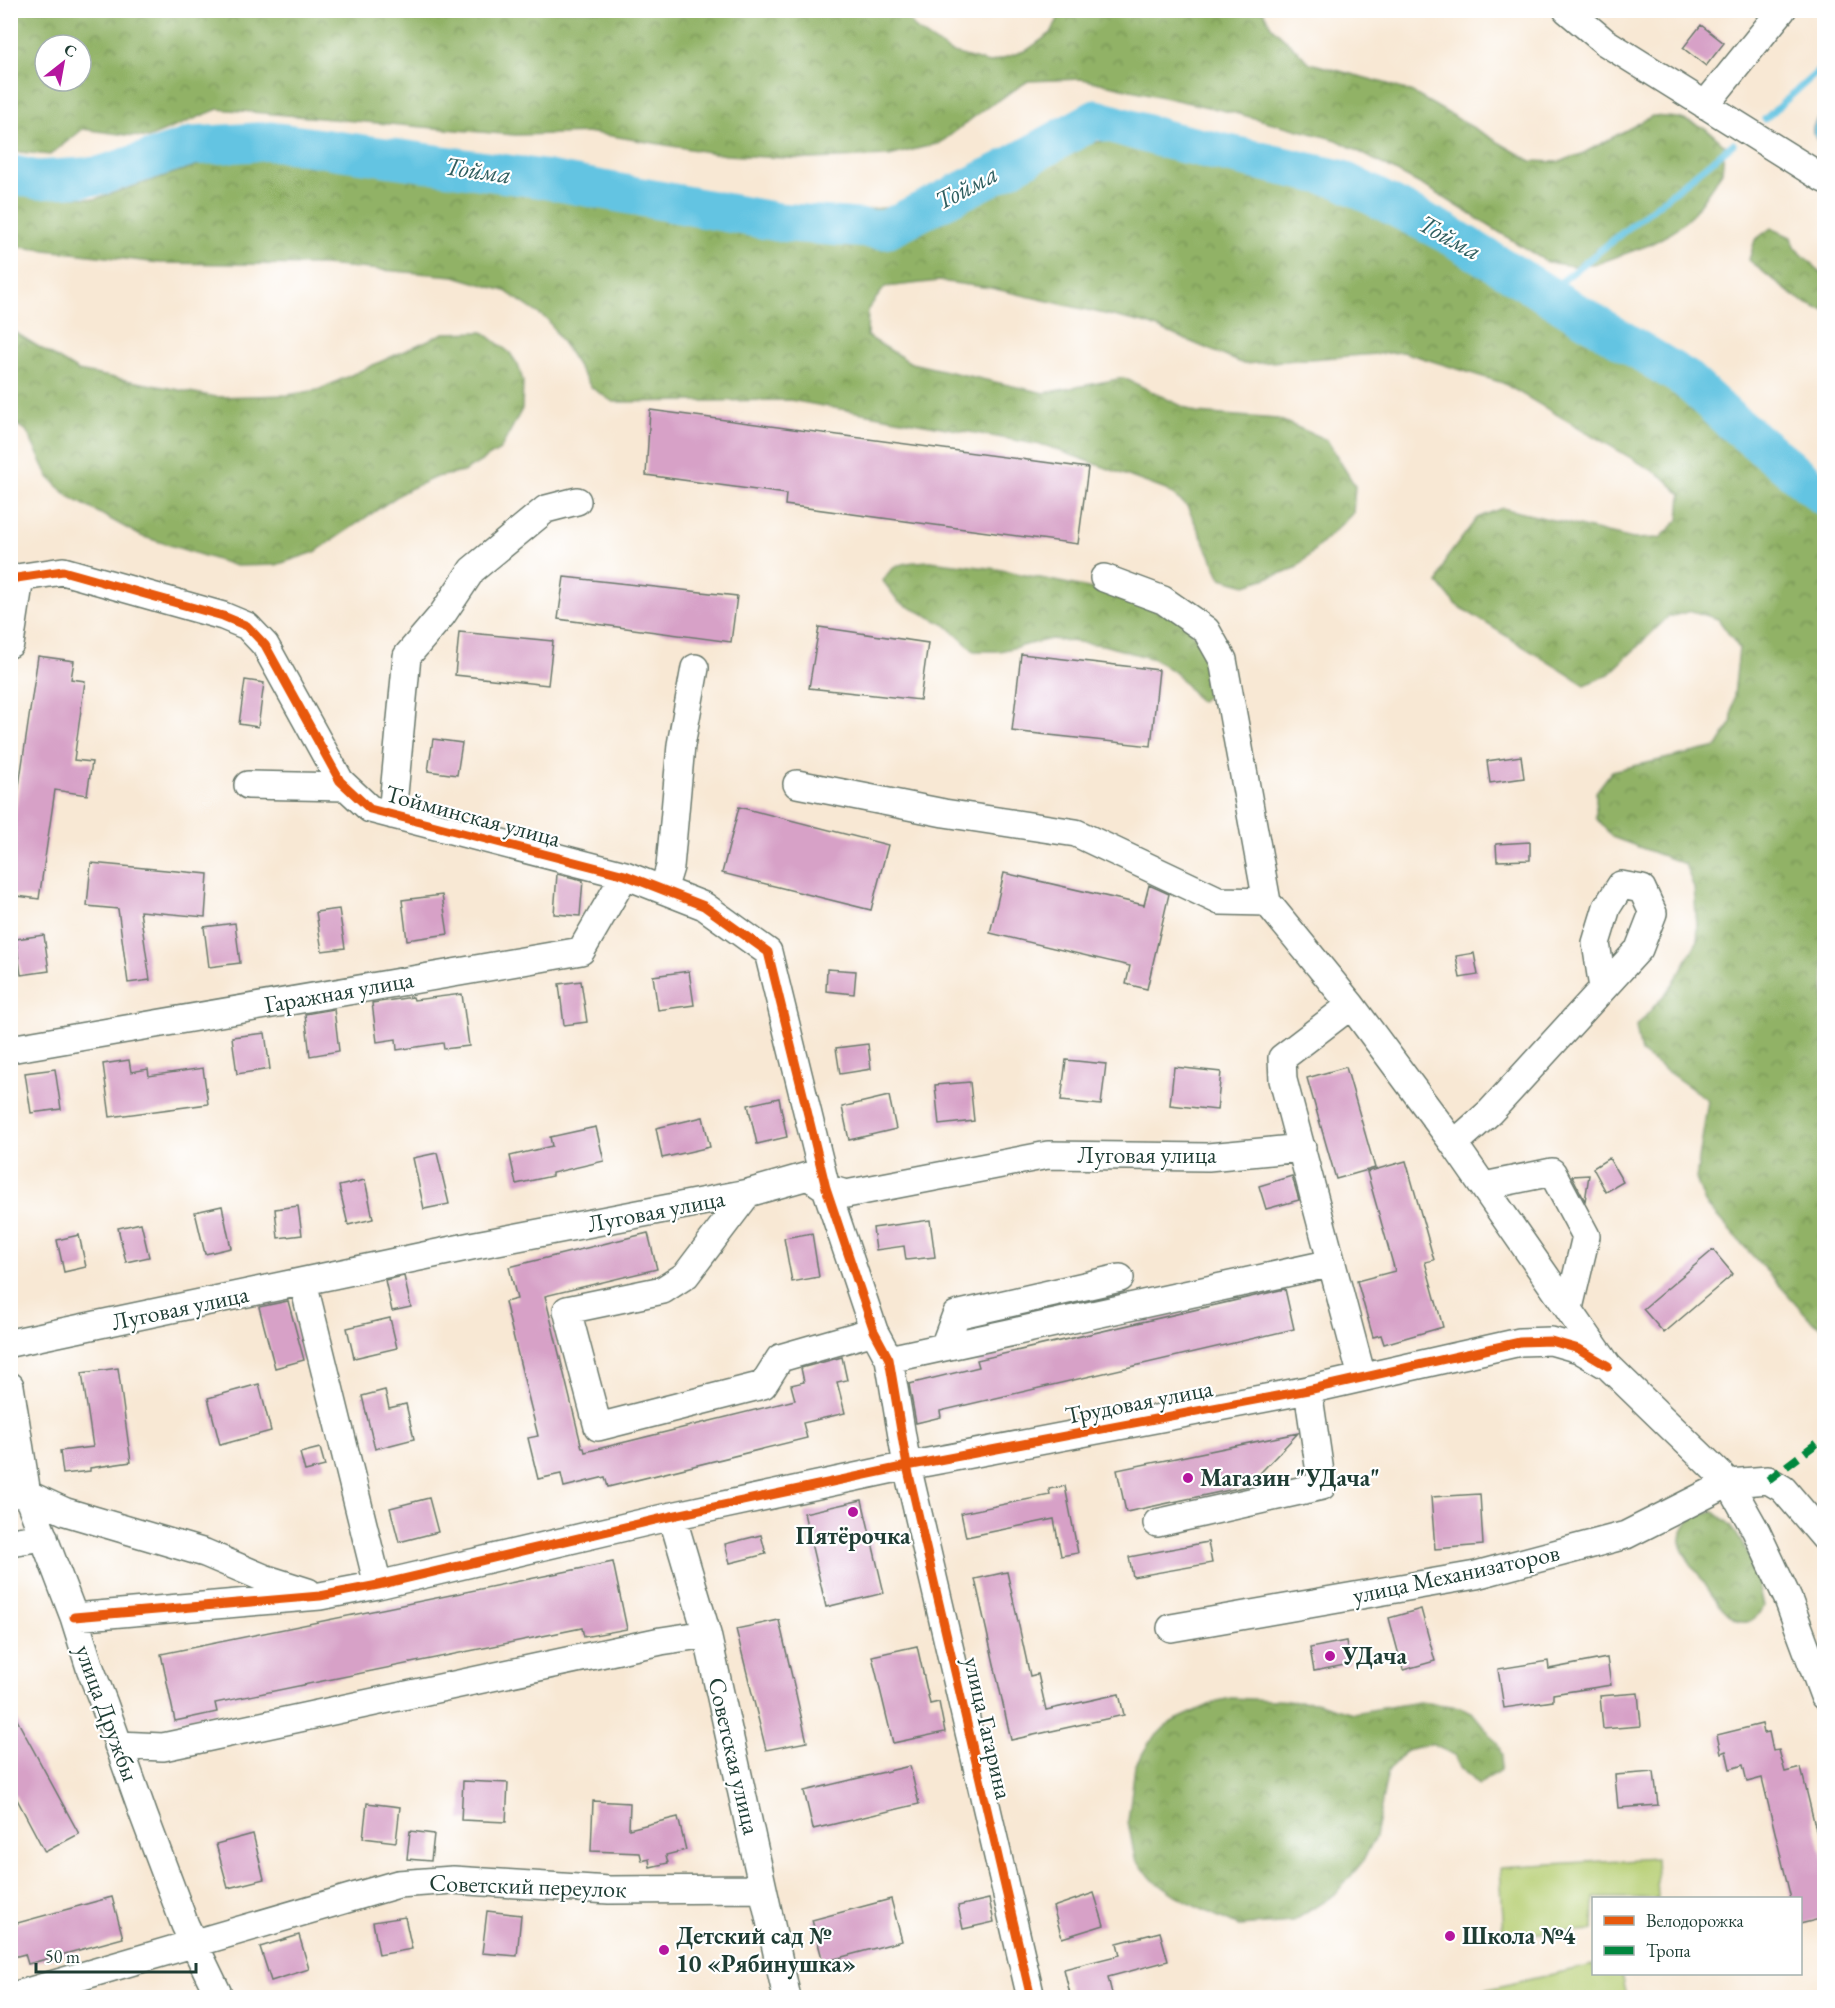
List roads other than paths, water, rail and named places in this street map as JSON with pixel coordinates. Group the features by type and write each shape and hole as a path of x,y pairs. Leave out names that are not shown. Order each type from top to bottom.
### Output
{"street":[{"path":"1568,10 1605,42 1824,179"},
{"path":"1705,105 1782,10"},
{"path":"392,815 407,656 442,615 472,570 546,509 576,501"},
{"name":"Тойминская улица","path":"15,578 63,571 223,616 247,626 265,645 340,781 370,809 625,875 704,906 768,952 826,1188 874,1331"},
{"path":"10,644 15,578"},
{"path":"1104,578 1163,600 1206,630 1223,660 1267,902 1351,1005 1454,1144 1608,1366 1729,1483 1756,1531 1788,1599 1824,1696"},
{"path":"663,890 670,867 681,745 695,668"},
{"path":"797,784 944,813 1076,833 1221,901 1267,902"},
{"path":"248,785 345,787"},
{"name":"Гаражная улица","path":"10,1049 581,951 625,875"},
{"path":"1454,1144 1490,1112 1603,988"},
{"path":"1351,1005 1282,1058 1283,1080 1362,1377"},
{"name":"Луговая улица","path":"10,1343 476,1245 748,1193 808,1176 826,1188 846,1194 1048,1155 1208,1158 1302,1149"},
{"path":"1484,1186 1552,1172 1586,1236 1569,1308"},
{"path":"748,1193 686,1275 663,1290 567,1310 598,1427 763,1385 780,1358 874,1331"},
{"path":"889,1359 1332,1263"},
{"path":"944,1347 956,1315 1120,1278"},
{"path":"303,1282 378,1585"},
{"name":"улица Гагарина","path":"874,1331 889,1359 907,1466 1031,1998"},
{"name":"Трудовая улица","path":"74,1617 320,1596 378,1585 672,1516 907,1466 1308,1390 1520,1342 1551,1341 1579,1348 1608,1366"},
{"name":"улица Дружбы","path":"10,1386 19,1494 44,1538 118,1745 194,1944 220,1998"},
{"path":"1157,1523 1322,1486 1308,1390"},
{"path":"1729,1483 1768,1480 1783,1489 1824,1537"},
{"name":"улица Механизаторов","path":"1171,1628 1476,1575 1626,1534 1729,1483"},
{"path":"19,1494 66,1512 206,1553 264,1578 320,1596"},
{"name":"Советская улица","path":"672,1516 706,1634 788,1998"},
{"path":"10,1542 44,1538"},
{"path":"118,1745 163,1748 661,1641 706,1634"},
{"name":"Советский переулок","path":"10,1996 398,1884 453,1880 609,1890 763,1889"}],"water":[{"path":"1824,114 1824,144 1815,136 1813,129"}],"waterway":[{"path":"1765,119 1824,66"},
{"name":"Тойма","path":"10,174 37,180 99,176 192,146 271,141 543,179 778,222 884,230 1002,171 1096,119 1171,141 1340,179 1446,233 1686,379 1729,419 1824,496"},
{"path":"1546,294 1733,144"}],"place":[{"name":"Магазин \"УДача\"","path":"1188,1478"},
{"name":"Пятёрочка","path":"853,1512"},
{"name":"УДача","path":"1330,1656"},
{"name":"Школа №4","path":"1450,1936"},
{"name":"Детский сад № 10 «Рябинушка»","path":"664,1950"}]}
